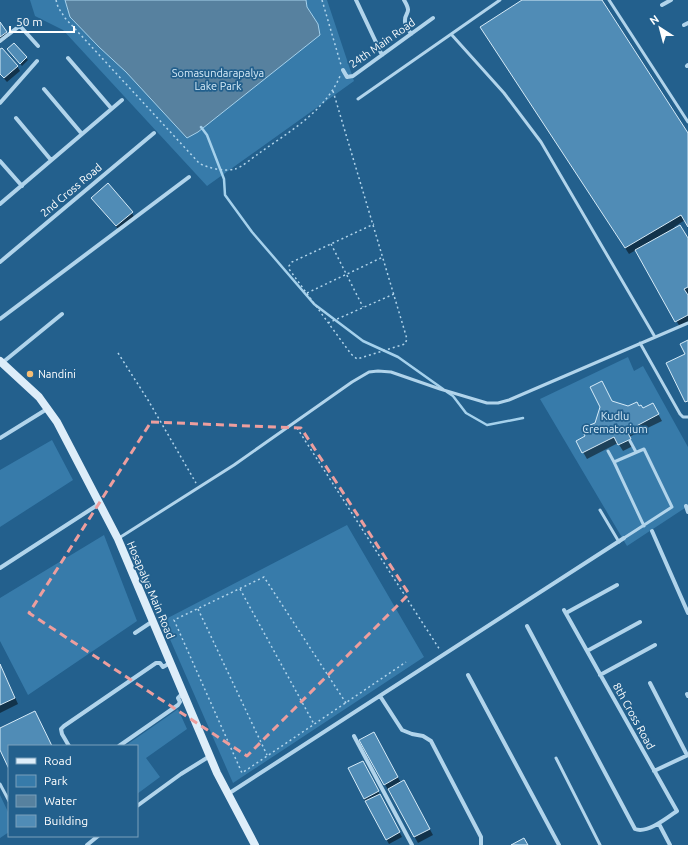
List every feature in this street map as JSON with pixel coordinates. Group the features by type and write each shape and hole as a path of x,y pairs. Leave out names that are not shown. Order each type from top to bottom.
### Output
{"street":[{"path":"356,0 382,55"},
{"path":"404,0 408,9 404,21 411,34"},
{"path":"662,5 671,0"},
{"name":"24th Main Road","path":"343,70 347,77 353,76 433,18"},
{"path":"0,41 26,21"},
{"path":"20,26 38,46"},
{"path":"68,58 111,108"},
{"path":"0,103 37,61"},
{"path":"44,89 82,134"},
{"path":"0,204 122,100"},
{"path":"16,118 51,160"},
{"name":"2nd Cross Road","path":"0,262 154,133"},
{"path":"0,160 22,186"},
{"path":"0,318 189,177"},
{"path":"1,363 62,314"},
{"name":"Hosapalya Main Road","path":"1,363 39,397 58,422 118,539 210,756 255,845"},
{"path":"0,438 47,409"},
{"path":"0,568 100,504"},
{"path":"686,506 688,512"},
{"path":"652,532 688,613"},
{"path":"228,794 624,538"},
{"name":"8th Cross Road","path":"617,585 565,611 677,811 659,824"},
{"path":"135,632 153,621"},
{"path":"587,650 640,622"},
{"path":"526,626 634,829 639,831 659,824 670,845"},
{"path":"600,675 654,645"},
{"path":"68,745 61,730 64,726 156,663 160,663 163,667 170,663"},
{"path":"468,675 559,845"},
{"path":"650,683 687,755 654,771"},
{"path":"120,745 178,705 180,702 178,698 183,694"},
{"path":"380,696 402,730 423,736 431,741 481,837 481,845"},
{"path":"354,736 412,845"},
{"path":"138,805 159,789 210,756"},
{"path":"87,845 97,837"}],"lane":[{"path":"358,98 500,0"},
{"path":"609,0 688,122"},
{"path":"451,34 504,93 541,142 655,336"},
{"path":"118,539 234,465 352,382 369,372 391,372 486,403 498,403 509,400 688,323"},
{"path":"640,343 680,414 683,417 688,417"},
{"path":"630,441 636,452"},
{"path":"614,462 644,449 672,507 624,538"},
{"path":"608,451 644,526"},
{"path":"600,510 619,542"},
{"path":"556,758 600,845"},
{"path":"0,784 8,799"}],"path":[{"path":"56,0 58,7 65,18 199,163 205,167 225,170 236,169 296,127 321,105 333,91 343,70 322,0"},
{"path":"333,91 374,224 407,342 405,344 357,360 351,354 289,266 292,262 374,224"},
{"path":"331,244 363,308"},
{"path":"307,293 383,257"},
{"path":"328,322 394,294"},
{"path":"118,353 148,400 199,487"},
{"path":"294,423 443,655"},
{"path":"346,702 264,577 174,620 242,773 406,662"},
{"path":"240,589 314,724"},
{"path":"198,609 268,756"}],"highlighted area":[{"path":"151,422 301,428 409,594 247,756 29,613"}],"green space":[{"name":"Somasundarapalya Lake Park","path":"30,0 327,0 354,81 207,186 63,30 35,16"},
{"name":"Kudlu Crematorium","path":"628,357 634,371 643,366 688,447 688,506 627,546 540,399"},
{"path":"52,440 73,480 0,527 0,470"},
{"path":"347,525 424,657 233,783 162,621"},
{"path":"104,535 137,621 28,695 0,641 0,598"},
{"path":"178,709 187,729 146,758 160,777 138,793 138,745 126,745"},
{"path":"0,795 8,812 8,833 0,838"}],"water":[{"path":"65,0 306,0 307,7 318,24 320,35 198,132 187,138 126,72 70,17"}],"building":[{"path":"522,0 602,0 688,133 688,227 681,215 625,248 480,27"},
{"path":"0,22 7,32 0,37"},
{"path":"14,43 27,57 20,64 7,49"},
{"path":"2,48 18,66 4,78 0,74 0,49"},
{"path":"108,183 133,212 116,226 91,198"},
{"path":"680,225 688,238 688,287 684,289 688,295 688,315 675,322 635,250"},
{"path":"688,340 688,401 685,402 666,363 685,354 680,344"},
{"path":"602,381 612,401 628,406 637,402 639,406 641,405 643,408 653,403 659,414 627,431 631,439 618,445 614,437 582,453 576,441 585,436 584,434 588,432 585,427 595,423 600,407 590,387"},
{"path":"0,664 15,698 0,705"},
{"path":"35,711 52,745 8,745 8,767 0,750 0,728"},
{"path":"374,732 398,777 384,785 359,740"},
{"path":"363,761 379,791 364,799 348,768"},
{"path":"404,780 430,829 414,837 388,789"},
{"path":"380,794 400,832 386,840 365,801"},
{"path":"524,838 528,845 511,845"}],"waterway":[{"path":"201,127 207,135 224,179 225,195 252,232 314,304 363,341 398,357 443,389"},
{"path":"447,392 453,396 466,413 487,425 523,418"}],"place":[{"name":"Nandini","path":"30,374"}]}
